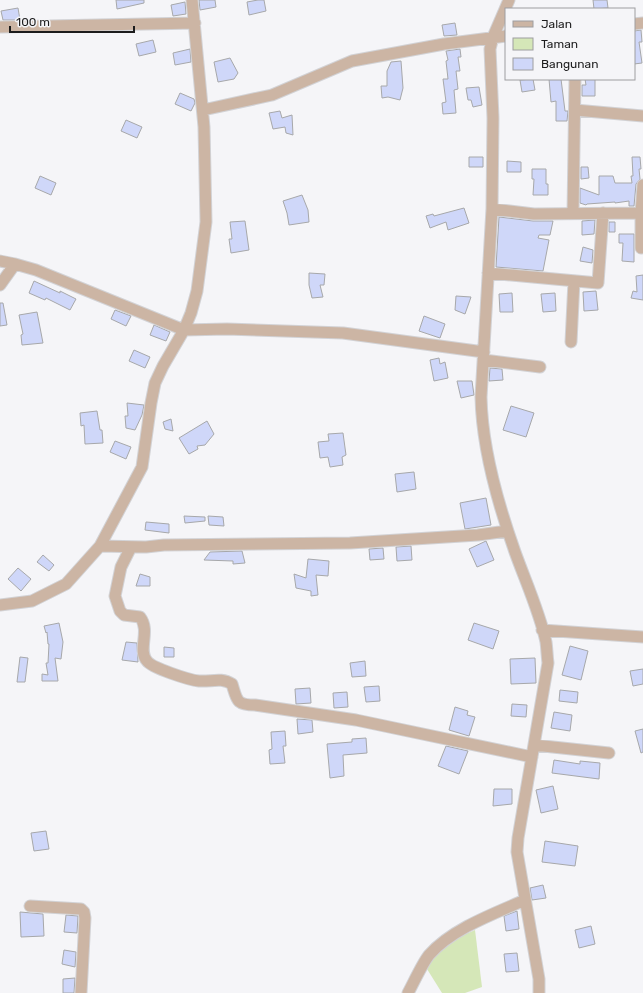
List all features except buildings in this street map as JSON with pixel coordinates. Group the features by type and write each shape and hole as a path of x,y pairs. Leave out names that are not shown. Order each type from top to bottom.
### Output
{"street":[{"path":"0,605 32,601 66,584 100,546 142,467 155,383 184,330 197,291 206,222 203,110 192,0"},
{"path":"505,9 493,37 490,49 493,118 492,209 481,397 486,449 507,531 546,642 548,663 518,838 517,852 539,979 539,993"},
{"path":"0,27 195,23"},
{"path":"203,110 272,95 352,61 444,44 505,36"},
{"path":"573,213 575,80"},
{"path":"575,110 643,116"},
{"path":"640,248 643,184"},
{"path":"492,209 534,214 641,213"},
{"path":"488,273 598,283 603,213"},
{"path":"0,261 15,264 55,277 184,330 343,333 484,356 540,367"},
{"path":"0,285 15,264"},
{"path":"572,342 574,281"},
{"path":"100,546 131,547 164,545 350,543 478,535 507,531"},
{"path":"131,547 122,567 115,596 120,611 124,615 140,617 144,622 145,634 143,652 145,659 149,664 174,674 199,681 223,680 229,682 232,684 235,697 239,703 245,705 255,705 356,720 532,757"},
{"path":"542,630 643,637"},
{"path":"534,745 609,753"},
{"path":"408,993 428,956 448,938 497,912 525,900"},
{"path":"30,906 81,909 84,912 82,993"}],"green space":[{"path":"475,930 482,987 465,993 442,993 427,969 431,961 441,949 453,940"}]}
